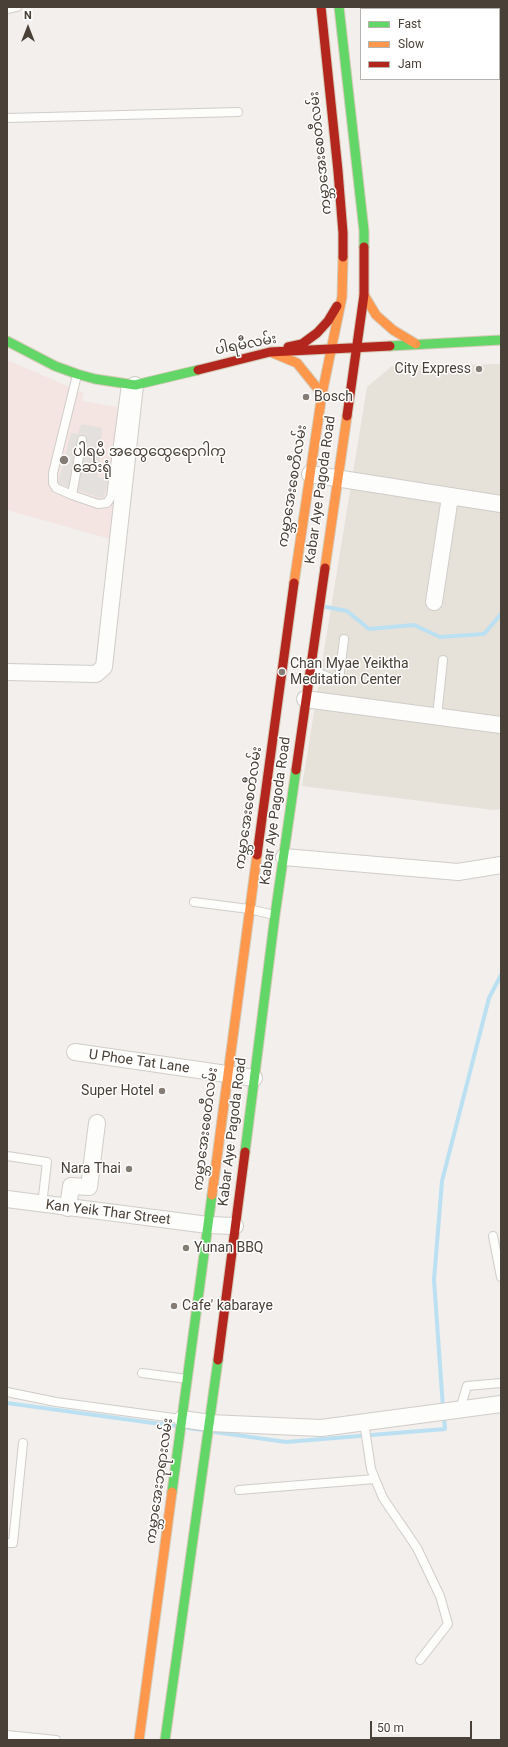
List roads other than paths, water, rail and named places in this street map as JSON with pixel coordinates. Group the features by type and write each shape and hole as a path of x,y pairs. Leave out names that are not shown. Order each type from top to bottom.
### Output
{"main road":[{"name":"ကမ္ဘာအေးစေတီလမ်း","path":"321,7 343,233 342,297"},
{"path":"339,7 364,231 364,295 348,401"},
{"path":"326,66 346,64"},
{"path":"364,295 376,315 393,330 416,344"},
{"path":"322,394 330,348 342,297"},
{"path":"270,352 302,344 317,333 328,321 342,297"},
{"name":"ပါရမီလမ်း","path":"7,341 55,366 77,374 95,380 131,385 270,352 356,346 501,340"},
{"path":"384,354 416,344"},
{"path":"270,352 297,362 322,394"},
{"path":"348,401 364,366"},
{"name":"ကမ္ဘာအေးစေတီလမ်း","path":"208,1225 249,909 281,697 301,528 322,394"},
{"name":"Kabar Aye Pagoda Road","path":"234,1226 284,857 302,699 309,669 322,532 337,479 348,401"},
{"path":"301,528 322,532"},
{"name":"ကမ္ဘာအေးဘုရားလမ်း","path":"139,1740 176,1490 180,1436 208,1225"},
{"path":"165,1740 196,1493 210,1423 234,1226"}],"street":[{"path":"7,672 96,674 104,666 131,385"},
{"path":"310,474 501,504"},
{"path":"434,602 450,497"},
{"path":"302,699 437,716 501,726"},
{"path":"284,857 458,872 501,865"},
{"name":"U Phoe Tat Lane","path":"75,1052 254,1078"},
{"path":"68,1208 71,1186 89,1187 97,1124"},
{"name":"Kan Yeik Thar Street","path":"7,1200 208,1225 234,1226"},
{"path":"182,1420 210,1423 321,1428 501,1404"}],"lane":[{"path":"7,9 17,7"},
{"path":"7,118 238,112"},
{"path":"77,374 53,473 53,482 56,488 98,504 107,503 111,497 131,385"},
{"path":"72,495 82,440"},
{"path":"309,669 337,681 339,680 344,639"},
{"path":"437,716 443,660"},
{"path":"194,902 249,909 275,915"},
{"path":"7,1156 47,1162 42,1205"},
{"path":"493,1236 501,1277"},
{"path":"142,1373 188,1379"},
{"path":"460,1409 467,1386 501,1383"},
{"path":"7,1392 56,1402 182,1420"},
{"path":"364,1422 371,1469 375,1479 383,1498 417,1548 440,1596 448,1624 420,1660"},
{"path":"7,1543 13,1543 23,1443"},
{"path":"239,1490 375,1479"},
{"path":"7,1735 56,1740"}],"waterway":[{"path":"326,607 347,611 369,629 414,625 440,637 484,634 501,614"},
{"path":"443,1408 434,1280 442,1181 489,998 501,975"},
{"path":"7,1403 175,1426"},
{"path":"215,1432 286,1442 445,1429 444,1415"},
{"path":"188,1428 203,1430"}],"place":[{"name":"City Express","path":"479,369"},
{"name":"Bosch","path":"306,397"},
{"name":"ပါရမီ အထွေထွေရောဂါကု ဆေးရုံ","path":"64,460"},
{"name":"Chan Myae Yeiktha Meditation Center","path":"282,672"},
{"name":"Super Hotel","path":"162,1091"},
{"name":"Nara Thai","path":"129,1169"},
{"name":"Yunan BBQ","path":"186,1248"},
{"name":"Cafe' kabaraye","path":"174,1306"}]}
